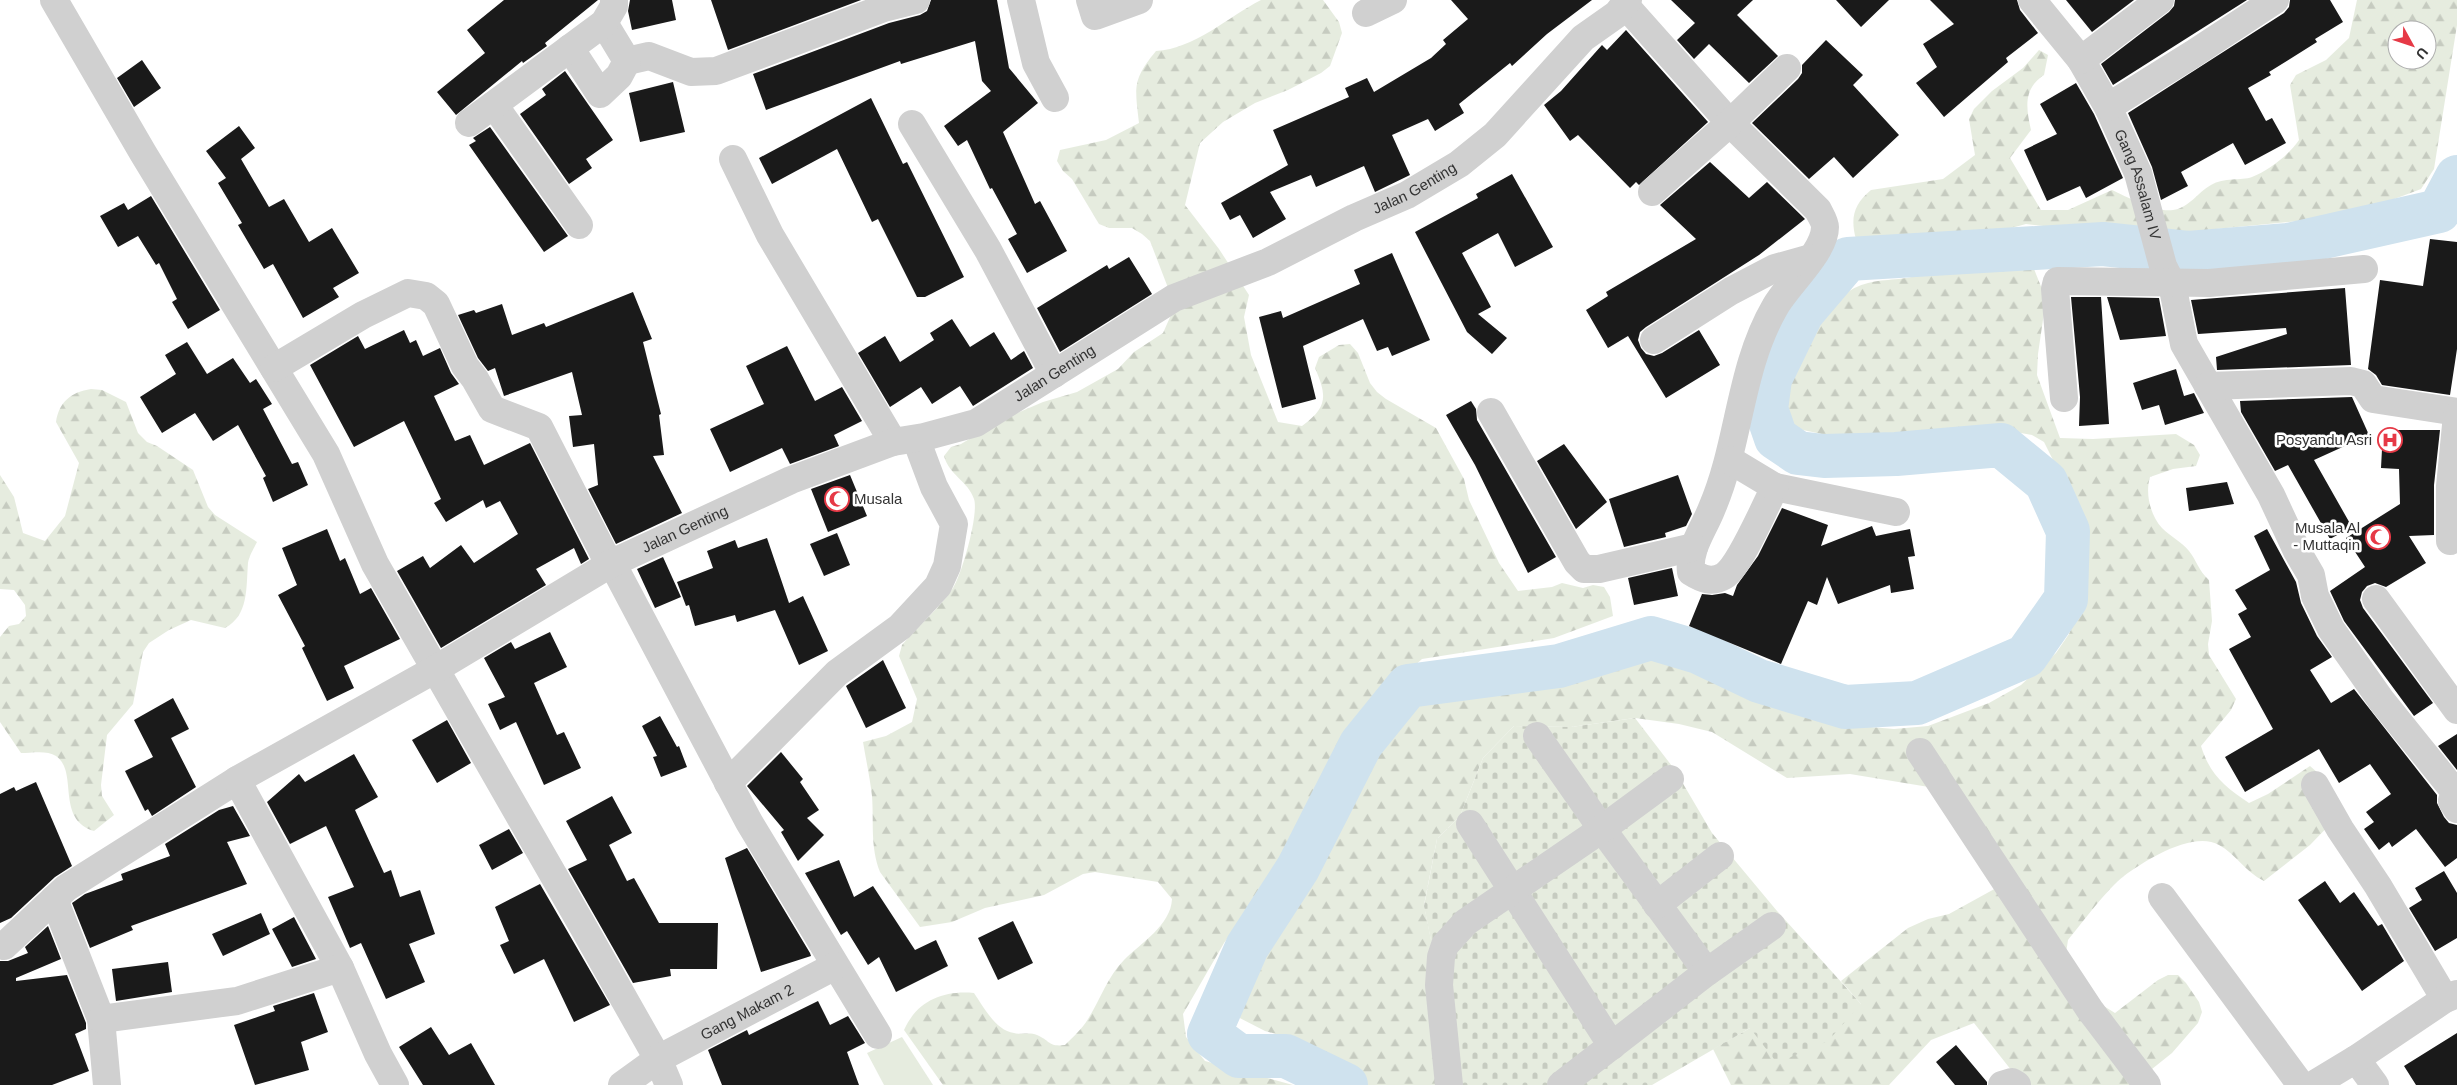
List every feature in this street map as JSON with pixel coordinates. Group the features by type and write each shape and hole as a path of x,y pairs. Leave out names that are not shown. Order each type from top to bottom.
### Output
{"street":[{"path":"54,0 326,454 375,564 658,1060 669,1085"},
{"path":"627,61 649,56 691,72 716,71 884,8 916,0"},
{"path":"1021,0 1036,63 1055,98"},
{"path":"1090,0 1095,16 1139,0"},
{"path":"1366,13 1393,0"},
{"name":"Gang Assalam IV","path":"2032,0 2081,60 2108,107 2138,173 2167,275 2184,344 2271,495 2297,551 2311,575 2315,596 2331,629 2381,700 2455,792 2452,801 2457,809"},
{"path":"2081,60 2160,0"},
{"path":"2108,107 2194,54 2275,0"},
{"path":"1619,4 1730,123 1818,210 1825,227 1820,244 1775,306 1756,347 1743,392 1730,460 1713,508 1694,547 1690,559 1692,572 1702,579 1714,580 1724,576 1731,569 1775,487"},
{"name":"Jalan Genting","path":"1,945 89,873 237,780 434,670 612,563 791,480 905,441 976,422 1174,298 1268,262 1354,218 1407,195 1459,164 1495,135 1583,38 1619,4"},
{"path":"469,123 570,48 609,12 627,61 619,76 600,94 570,48"},
{"path":"1652,192 1730,123 1786,68"},
{"path":"494,105 579,225"},
{"path":"912,124 988,250 1054,374"},
{"path":"728,783 837,673 900,627 938,586 947,566 954,524 934,486 770,235 733,160"},
{"path":"1654,340 1740,286 1775,268 1811,258"},
{"path":"2064,398 2055,289 2057,281 2167,275 2209,283 2364,269"},
{"path":"274,368 364,315 408,293 426,296 436,304 465,366 476,379 492,409 540,427 603,552 612,563 749,822 878,1035"},
{"path":"2208,386 2351,381 2363,384 2373,399 2457,413 2450,486 2450,541"},
{"path":"1491,412 1577,562 1584,569 1599,569 1694,547"},
{"path":"1730,460 1775,487 1896,512"},
{"path":"2376,599 2457,710"},
{"path":"1537,736 1602,829 1707,972"},
{"path":"1920,752 2090,1010 2147,1085"},
{"path":"1449,1085 1439,985 1441,957 1446,945 1466,922 1602,829 1670,779"},
{"path":"237,780 340,968 378,1054 395,1085"},
{"path":"2312,1085 2356,1059 2451,997 2340,829 2315,786"},
{"path":"1470,824 1612,1046"},
{"path":"1657,905 1720,856"},
{"path":"2162,897 2301,1085"},
{"path":"54,900 101,1019 107,1085"},
{"path":"1560,1085 1707,972 1772,926"},
{"name":"Gang Makam 2","path":"622,1085 658,1060 836,966"},
{"path":"101,1019 237,1001 340,968"},
{"path":"2356,1059 2375,1085"},
{"path":"2002,1085 2012,1082 2016,1085"}],"green space":[{"path":"1261,0 1323,0 1339,22 1342,33 1330,66 1321,73 1288,90 1255,103 1223,122 1200,143 1185,205 1219,249 1249,295 1244,317 1251,355 1278,422 1302,426 1317,413 1323,400 1322,386 1315,368 1319,357 1339,345 1350,344 1358,353 1370,383 1377,392 1436,428 1464,479 1469,500 1499,563 1518,591 1552,587 1562,583 1583,588 1593,585 1604,587 1610,597 1613,616 1554,638 1422,659 1385,692 1335,754 1260,895 1224,943 1183,1014 1186,1037 1205,1061 1293,1085 943,1085 904,1030 909,1020 924,1005 932,999 952,993 974,993 1001,1028 1017,1034 1034,1034 1052,1044 1065,1045 1086,1023 1118,966 1161,925 1170,908 1172,899 1158,882 1095,872 1083,874 1044,895 985,908 952,922 920,927 880,872 875,853 872,796 863,742 886,736 912,722 917,699 899,656 902,645 942,603 957,581 965,558 974,517 974,499 967,487 946,463 944,456 951,447 961,444 1001,420 1043,402 1077,392 1118,369 1134,352 1163,333 1175,306 1150,241 1132,228 1109,228 1099,224 1072,179 1063,171 1057,161 1060,150 1106,140 1139,123 1137,84 1143,69 1156,51 1184,45"},
{"path":"2357,0 2457,0 2457,25 2434,169 2421,189 2349,216 2165,234 2097,232 2026,224 1971,239 1920,242 1856,239 1853,224 1855,212 1865,195 1871,190 1943,179 1975,155 1969,119 1974,109 1992,91 2023,68 2039,50 2048,55 2044,75 2032,86 2029,93 2027,107 2031,130 2010,158 2041,210 2068,210 2112,190 2142,204 2159,209 2173,210 2189,203 2206,188 2216,183 2243,179 2258,174 2272,166 2295,146 2299,140 2290,85 2296,75 2326,60 2349,38"},
{"path":"2016,267 2034,269 2046,299 2037,375 2060,438 2093,439 2176,434 2194,445 2200,455 2196,466 2173,469 2150,477 2148,497 2154,517 2158,523 2186,548 2202,573 2209,580 2212,621 2208,644 2209,655 2236,699 2231,710 2201,746 2209,765 2226,786 2249,803 2268,794 2310,766 2318,773 2340,814 2310,845 2264,881 2251,873 2231,853 2219,845 2208,841 2196,841 2169,849 2124,876 2095,906 2068,940 2066,953 2094,1000 2115,1013 2158,980 2168,975 2178,975 2186,983 2199,1002 2202,1012 2198,1023 2172,1053 2132,1085 2023,1085 1974,1023 1931,1040 1889,1085 1731,1085 1713,1049 1750,1028 1861,1004 1841,981 1908,928 1928,919 1949,914 1998,887 1947,790 1850,774 1787,778 1712,732 1679,724 1635,718 1571,727 1514,726 1483,758 1460,816 1437,839 1424,905 1460,1085 1350,1085 1341,1064 1302,1041 1265,1031 1230,1013 1230,1002 1281,914 1309,871 1317,849 1372,754 1410,708 1419,701 1477,686 1515,687 1574,679 1639,652 1710,670 1766,705 1816,713 1825,719 1847,725 1894,729 1928,726 1989,703 2021,685 2056,653 2069,634 2080,604 2078,548 2068,490 2044,442 2032,435 1982,426 1958,431 1845,439 1803,430 1793,425 1785,396 1786,381 1794,362 1827,312 1838,300 1858,286 1878,281 1947,272"},
{"path":"91,389 102,390 126,402 138,433 147,442 157,446 193,470 208,507 215,515 257,542 249,560 245,600 238,616 233,622 225,628 191,620 169,630 149,643 143,652 133,704 107,735 101,785 102,796 114,815 94,831 82,825 75,816 71,806 63,763 56,756 48,753 21,753 0,722 0,637 9,626 19,624 26,616 25,605 14,590 0,589 0,475 14,497 23,533 45,541 65,516 79,463 56,422 58,415 63,404 72,395"},
{"path":"1635,718 1675,770 1712,833 1777,911 1861,1004 1828,1041 1777,1063 1750,1028 1652,1085 1460,1085 1424,906 1437,839 1460,816 1483,758 1514,726 1571,727"},
{"path":"902,1037 933,1085 884,1085 867,1053"}],"building":[{"path":"504,0 598,0 545,43 547,46 523,63 522,61 456,115 437,92 485,53 467,30"},
{"path":"630,0 672,0 676,20 632,30 628,11"},
{"path":"711,0 861,0 728,50"},
{"path":"931,0 997,0 1009,68 1038,103 1003,132 1035,204 1040,201 1067,251 1027,273 1008,239 1017,234 992,188 990,189 967,140 958,146 944,126 991,91 982,81 975,41 901,64 900,61 766,110 753,74 889,23 920,15 927,11"},
{"path":"1451,0 1592,0 1547,34 1512,66 1510,63 1459,104 1464,113 1435,131 1428,119 1392,135 1410,175 1375,192 1364,166 1316,187 1311,175 1270,192 1286,219 1253,238 1240,215 1230,220 1221,203 1288,165 1273,130 1349,97 1345,88 1367,78 1374,92 1431,58 1446,44 1443,40 1468,19"},
{"path":"1671,0 1753,0 1737,15 1778,56 1749,83 1709,44 1694,59 1677,40 1695,23"},
{"path":"1836,0 1889,0 1861,27"},
{"path":"1930,0 2017,0 2020,10 2038,33 2006,58 2008,62 1944,117 1916,83 1937,67 1923,44 1954,24"},
{"path":"2066,0 2134,0 2092,32"},
{"path":"2175,0 2247,0 2113,85 2101,64 2169,12 2174,6"},
{"path":"2290,0 2330,0 2343,22 2315,39 2317,42 2269,72 2271,75 2248,88 2266,121 2272,118 2286,143 2245,165 2233,143 2181,172 2188,186 2161,200 2152,167 2128,113 2284,13 2289,7"},
{"path":"1626,30 1708,122 1639,185 1636,182 1630,188 1578,135 1570,141 1544,105 1561,91 1602,45 1607,50"},
{"path":"1826,40 1863,75 1853,85 1899,135 1853,178 1834,157 1809,179 1752,123 1798,79 1802,73 1802,65"},
{"path":"142,60 161,88 134,107 117,78"},
{"path":"565,71 613,140 586,159 592,168 569,184 520,114 546,95 542,89"},
{"path":"673,82 685,132 640,142 629,93"},
{"path":"2076,83 2094,114 2123,178 2086,198 2080,186 2047,201 2024,150 2057,134 2040,104"},
{"path":"871,98 903,164 907,162 964,277 925,297 917,297 878,219 872,222 837,149 772,184 759,158"},
{"path":"239,126 255,148 241,159 269,207 284,199 309,242 332,228 359,273 333,288 339,297 303,318 273,264 264,269 238,225 242,223 218,183 226,178 206,151"},
{"path":"490,127 568,236 544,252 469,145 476,141 473,138"},
{"path":"1710,162 1749,198 1767,182 1805,219 1759,255 1640,332 1638,340 1641,348 1646,354 1654,356 1699,330 1720,365 1666,398 1628,336 1608,348 1586,310 1608,296 1606,292 1696,239 1660,205"},
{"path":"1512,174 1553,247 1515,267 1498,233 1462,253 1491,307 1478,314 1507,338 1492,354 1467,332 1415,232 1478,198 1476,194"},
{"path":"151,196 220,310 188,329 172,302 177,299 159,263 156,265 138,236 118,247 100,216 124,203 128,210"},
{"path":"2430,239 2457,242 2457,349 2450,395 2382,385 2376,375 2368,369 2380,280 2423,286"},
{"path":"1392,253 1430,340 1392,356 1388,347 1377,351 1363,319 1303,346 1316,399 1282,408 1259,317 1281,311 1283,318 1360,284 1354,270"},
{"path":"1129,257 1152,294 1060,352 1037,308 1107,265 1109,269"},
{"path":"2345,288 2351,365 2217,370 2216,357 2287,334 2286,328 2198,334 2191,300"},
{"path":"633,292 652,339 643,342 661,414 659,415 664,455 653,456 682,513 616,544 588,489 598,485 594,444 573,447 569,416 582,415 572,372 504,396 495,368 488,371 478,358 458,315 474,310 476,313 502,304 512,335 544,323 546,327"},
{"path":"2071,297 2101,297 2109,424 2079,426 2080,397"},
{"path":"2107,297 2159,298 2166,336 2120,340"},
{"path":"952,319 970,347 994,332 1011,360 1024,351 1033,368 973,406 960,386 932,404 921,387 890,407 858,353 885,336 900,362 934,340 930,333"},
{"path":"404,330 410,343 416,340 423,356 440,348 451,373 459,384 434,396 455,441 470,435 484,465 530,443 589,559 581,564 574,548 536,569 546,585 441,648 397,571 423,556 430,568 461,545 474,563 518,534 500,501 486,508 483,500 446,522 434,503 441,499 404,421 354,447 310,365 358,336 365,349"},
{"path":"187,342 207,374 233,358 250,383 256,379 272,404 263,409 292,464 298,462 308,485 273,502 263,478 266,476 238,425 213,441 195,413 162,433 140,397 176,374 165,355"},
{"path":"787,346 815,401 842,387 862,421 834,435 839,446 790,464 782,448 730,472 710,429 764,404 746,366"},
{"path":"2176,369 2184,396 2194,393 2204,413 2165,425 2159,405 2142,410 2133,383"},
{"path":"2352,397 2369,435 2314,460 2352,527 2330,539 2288,465 2275,471 2241,412 2240,401"},
{"path":"1471,401 1476,409 1477,420 1556,557 1528,573 1475,465 1446,415"},
{"path":"2383,430 2440,430 2434,485 2434,535 2409,536 2426,563 2386,587 2375,583 2367,586 2362,592 2360,600 2363,608 2433,703 2414,716 2344,621 2330,591 2365,567 2346,538 2400,504 2399,469 2381,468"},
{"path":"1564,444 1607,502 1576,529 1537,461"},
{"name":"Musala","path":"850,475 867,516 828,532 811,489"},
{"path":"1678,475 1692,514 1686,526 1665,533 1666,537 1624,547 1609,499"},
{"path":"2227,482 2234,504 2189,511 2186,488"},
{"path":"1782,508 1828,525 1821,546 1872,526 1876,536 1910,529 1915,556 1908,557 1914,589 1891,593 1890,585 1838,604 1827,577 1817,605 1808,601 1781,664 1689,626 1702,594 1725,593 1733,596 1737,585 1758,556"},
{"path":"327,529 340,561 345,558 360,594 371,588 400,639 344,666 354,688 327,701 302,648 305,646 278,595 297,585 282,548"},
{"path":"2267,529 2296,582 2301,603 2317,636 2332,657 2310,670 2331,703 2354,689 2437,795 2437,803 2444,817 2449,823 2457,825 2457,858 2445,867 2416,829 2392,847 2389,842 2379,850 2364,829 2374,822 2366,812 2391,794 2370,764 2339,783 2319,749 2245,792 2225,757 2273,729 2229,649 2251,637 2238,614 2247,609 2235,590 2270,570 2254,536"},
{"path":"837,533 850,565 824,576 810,544"},
{"path":"767,538 789,603 803,596 828,651 799,665 775,610 737,622 735,615 695,626 689,605 686,606 677,582 713,568 707,551 735,540 738,548"},
{"path":"663,557 681,597 655,608 637,569"},
{"path":"1672,568 1678,596 1634,605 1628,578"},
{"path":"550,632 567,667 534,683 557,735 564,732 581,768 544,785 516,722 500,730 488,704 505,697 484,658 511,642 515,649"},
{"path":"883,660 906,708 866,728 846,686"},
{"path":"173,698 189,729 171,738 196,787 152,816 148,809 145,811 125,771 153,757 134,720"},
{"path":"660,716 677,747 679,746 687,767 661,777 653,757 657,756 642,726"},
{"path":"447,720 471,763 437,783 412,740"},
{"path":"2457,734 2457,770 2438,746"},
{"path":"781,752 803,779 800,782 819,810 807,818 824,835 798,861 781,832 784,830 747,786"},
{"path":"354,754 378,797 355,810 384,873 391,870 400,897 420,890 435,934 409,944 425,982 386,999 361,943 350,948 328,897 354,887 326,826 290,844 267,802 299,774 305,782"},
{"path":"36,782 72,866 55,877 11,918 0,923 0,794 14,787 16,791"},
{"path":"612,796 632,833 609,845 627,881 634,878 659,923 718,923 717,969 670,969 671,976 633,983 568,869 587,860 566,821"},
{"path":"233,806 250,836 227,842 247,884 131,926 133,930 90,948 72,903 85,894 123,880 121,874 170,856 165,844 219,810"},
{"path":"509,829 523,853 492,870 479,845"},
{"path":"747,848 811,956 761,972 725,858"},
{"path":"839,860 854,897 873,886 915,950 936,940 948,966 896,992 879,957 868,965 847,931 841,935 805,873"},
{"path":"2444,871 2457,893 2457,938 2435,951 2409,908 2422,900 2415,888"},
{"path":"2325,881 2340,903 2354,892 2378,926 2382,924 2404,961 2362,991 2298,900"},
{"path":"540,884 610,1005 574,1022 544,959 514,974 500,945 509,941 495,907"},
{"path":"261,913 270,934 223,956 212,934"},
{"path":"294,917 316,959 292,967 272,929"},
{"path":"1013,921 1033,963 998,980 978,938"},
{"path":"48,926 61,959 16,978 16,981 67,975 86,1023 86,1029 75,1034 89,1071 52,1085 0,1085 0,961 8,961 28,953 25,947"},
{"path":"168,962 172,992 116,1001 112,969"},
{"path":"314,993 328,1032 301,1042 309,1070 255,1085 234,1025 275,1011 273,1006"},
{"path":"818,1001 830,1025 848,1016 865,1043 847,1052 859,1085 722,1085 708,1050 747,1030 749,1035"},
{"path":"431,1027 449,1055 471,1043 495,1085 423,1085 399,1047"},
{"path":"2457,1033 2457,1085 2416,1085 2404,1066"},
{"path":"1956,1045 1987,1082 1987,1085 1955,1085 1936,1062"}],"waterway":[{"path":"1346,1085 1286,1056 1239,1056 1209,1034 1247,947 1298,868 1361,744 1408,686 1559,666 1651,638 1698,652 1759,681 1845,707 1917,703 2026,656 2066,599 2068,531 2046,482 2001,445 1896,454 1824,456 1798,453 1776,438 1766,409 1770,379 1802,313 1848,259 2103,244 2188,253 2288,245 2439,211 2457,177"}],"place":[{"name":"Posyandu Asri","path":"2390,440"},
{"name":"Musala","path":"837,499"},
{"name":"Musala Al - Muttaqin","path":"2378,537"}]}
